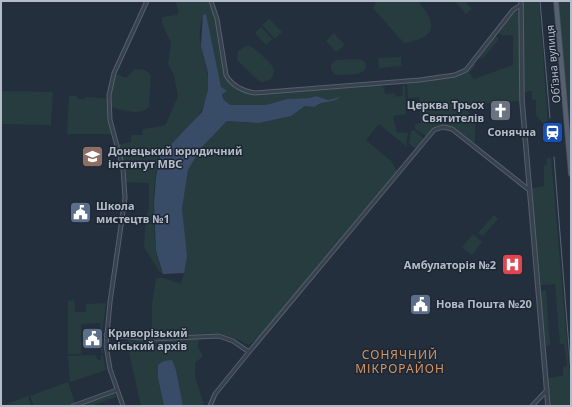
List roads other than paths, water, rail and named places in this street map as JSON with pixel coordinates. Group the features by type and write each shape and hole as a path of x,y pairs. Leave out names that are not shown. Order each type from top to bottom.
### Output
{"main road":[{"name":"Обʼїзна вулиця","path":"556,1 571,174"}],"street":[{"path":"123,406 106,353 106,335 125,198 123,168 110,120 110,95 114,73 147,1"},
{"path":"211,1 217,19 228,78 240,89 255,93 409,81 455,75 468,68 513,10 521,3"},
{"path":"521,3 522,101 528,188 548,406"},
{"path":"210,406 215,394 249,352 434,130 443,127 452,129 528,188"},
{"path":"106,335 153,339 219,336 233,341 249,352"},
{"path":"73,406 117,390"},
{"path":"532,406 547,390"}],"water":[{"path":"206,14 221,87 227,91 222,94 223,99 230,105 266,105 287,99 309,98 316,96 328,100 340,97 334,101 321,103 315,107 305,106 291,116 259,123 227,121 201,148 188,170 182,209 187,256 184,273 163,274 156,251 154,204 156,177 160,156 202,112 208,90 208,73 201,46 203,15"},
{"path":"172,360 176,370 183,406 164,406 158,378 158,365 164,361"}],"tram line":[{"path":"540,1 550,118"},
{"path":"554,157 571,373"}],"place":[{"name":"Церква Трьох Святителів","path":"500,111"},
{"name":"Сонячна","path":"552,132"},
{"name":"Донецький юридичний інститут МВС","path":"93,157"},
{"name":"Школа мистецтв №1","path":"80,212"},
{"name":"Амбулаторія №2","path":"512,265"},
{"name":"Нова Пошта №20","path":"420,304"},
{"name":"Криворізький міський архів","path":"92,339"}],"district":[{"name":"СОНЯЧНИЙ МІКРОРАЙОН","path":"400,362"}]}
